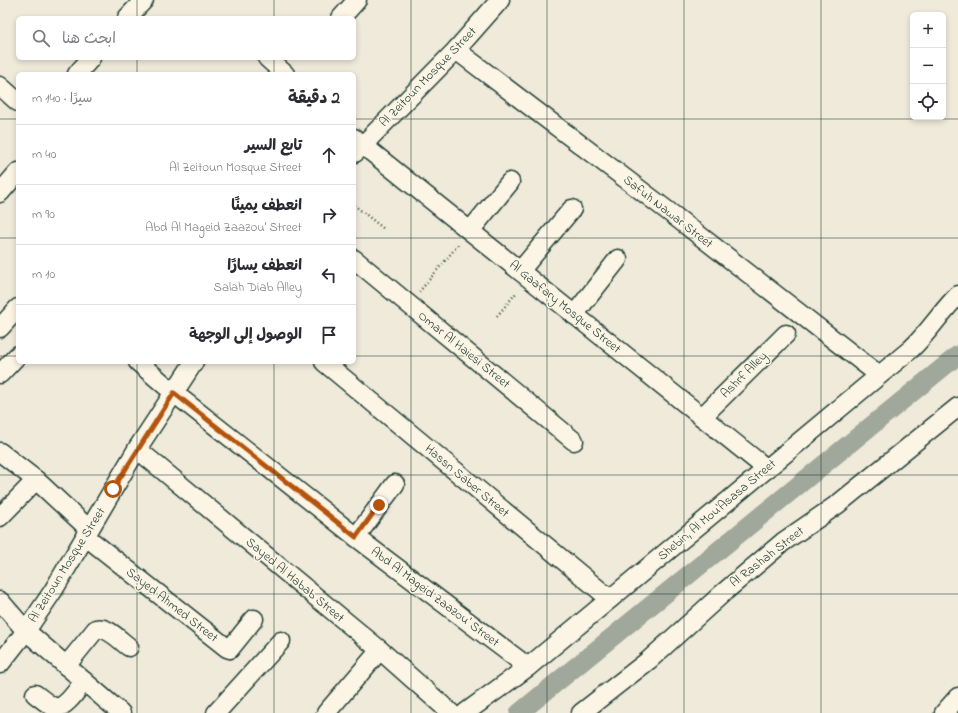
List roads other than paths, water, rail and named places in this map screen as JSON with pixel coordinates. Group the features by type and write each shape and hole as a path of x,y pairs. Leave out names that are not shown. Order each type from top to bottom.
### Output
{"street":[{"path":"343,16 357,0"},
{"name":"Al Zeitoun Mosque Street","path":"357,145 456,50 500,0"},
{"name":"Safuh Nawar Street","path":"456,50 668,211 879,375"},
{"path":"79,72 89,60"},
{"path":"270,60 283,72"},
{"path":"0,86 16,100"},
{"name":"Al Gaafary Mosque Street","path":"357,145 470,231 767,469"},
{"path":"0,192 16,174"},
{"path":"470,231 510,182"},
{"path":"524,275 572,209"},
{"path":"574,315 618,259"},
{"name":"Omar Al Haiesi Street","path":"356,261 574,440"},
{"name":"Shebin, Al Mou'Asasa Street","path":"465,713 528,667 925,336 944,310 958,295"},
{"path":"0,328 16,310"},
{"name":"Ashrf Alley","path":"702,417 786,334"},
{"path":"0,374 16,357"},
{"name":"Abd Al Mageid Zaazou' Street","path":"140,364 174,393 356,537 528,667"},
{"name":"Al Zeitoun Mosque Street","path":"0,664 26,631 53,591 137,449 193,364"},
{"name":"Hassn Saber Street","path":"326,364 610,599"},
{"name":"Al Rashah Street","path":"581,713 649,660 723,592 783,542 838,504 958,407"},
{"name":"Sayed Al Habab Street","path":"137,449 380,650 451,713"},
{"path":"0,452 36,480 87,533"},
{"path":"0,517 36,480"},
{"path":"356,537 394,484"},
{"name":"Sayed Ahmed Street","path":"87,533 227,648 230,648 254,619"},
{"path":"0,601 26,631 121,713"},
{"path":"66,666 96,629 102,628 108,631 129,647"},
{"path":"216,713 282,642"},
{"path":"326,713 380,650"},
{"path":"35,694 53,707 58,708 63,706 84,681"},
{"path":"944,713 958,697"}],"waterway":[{"path":"519,713 958,355"}]}
